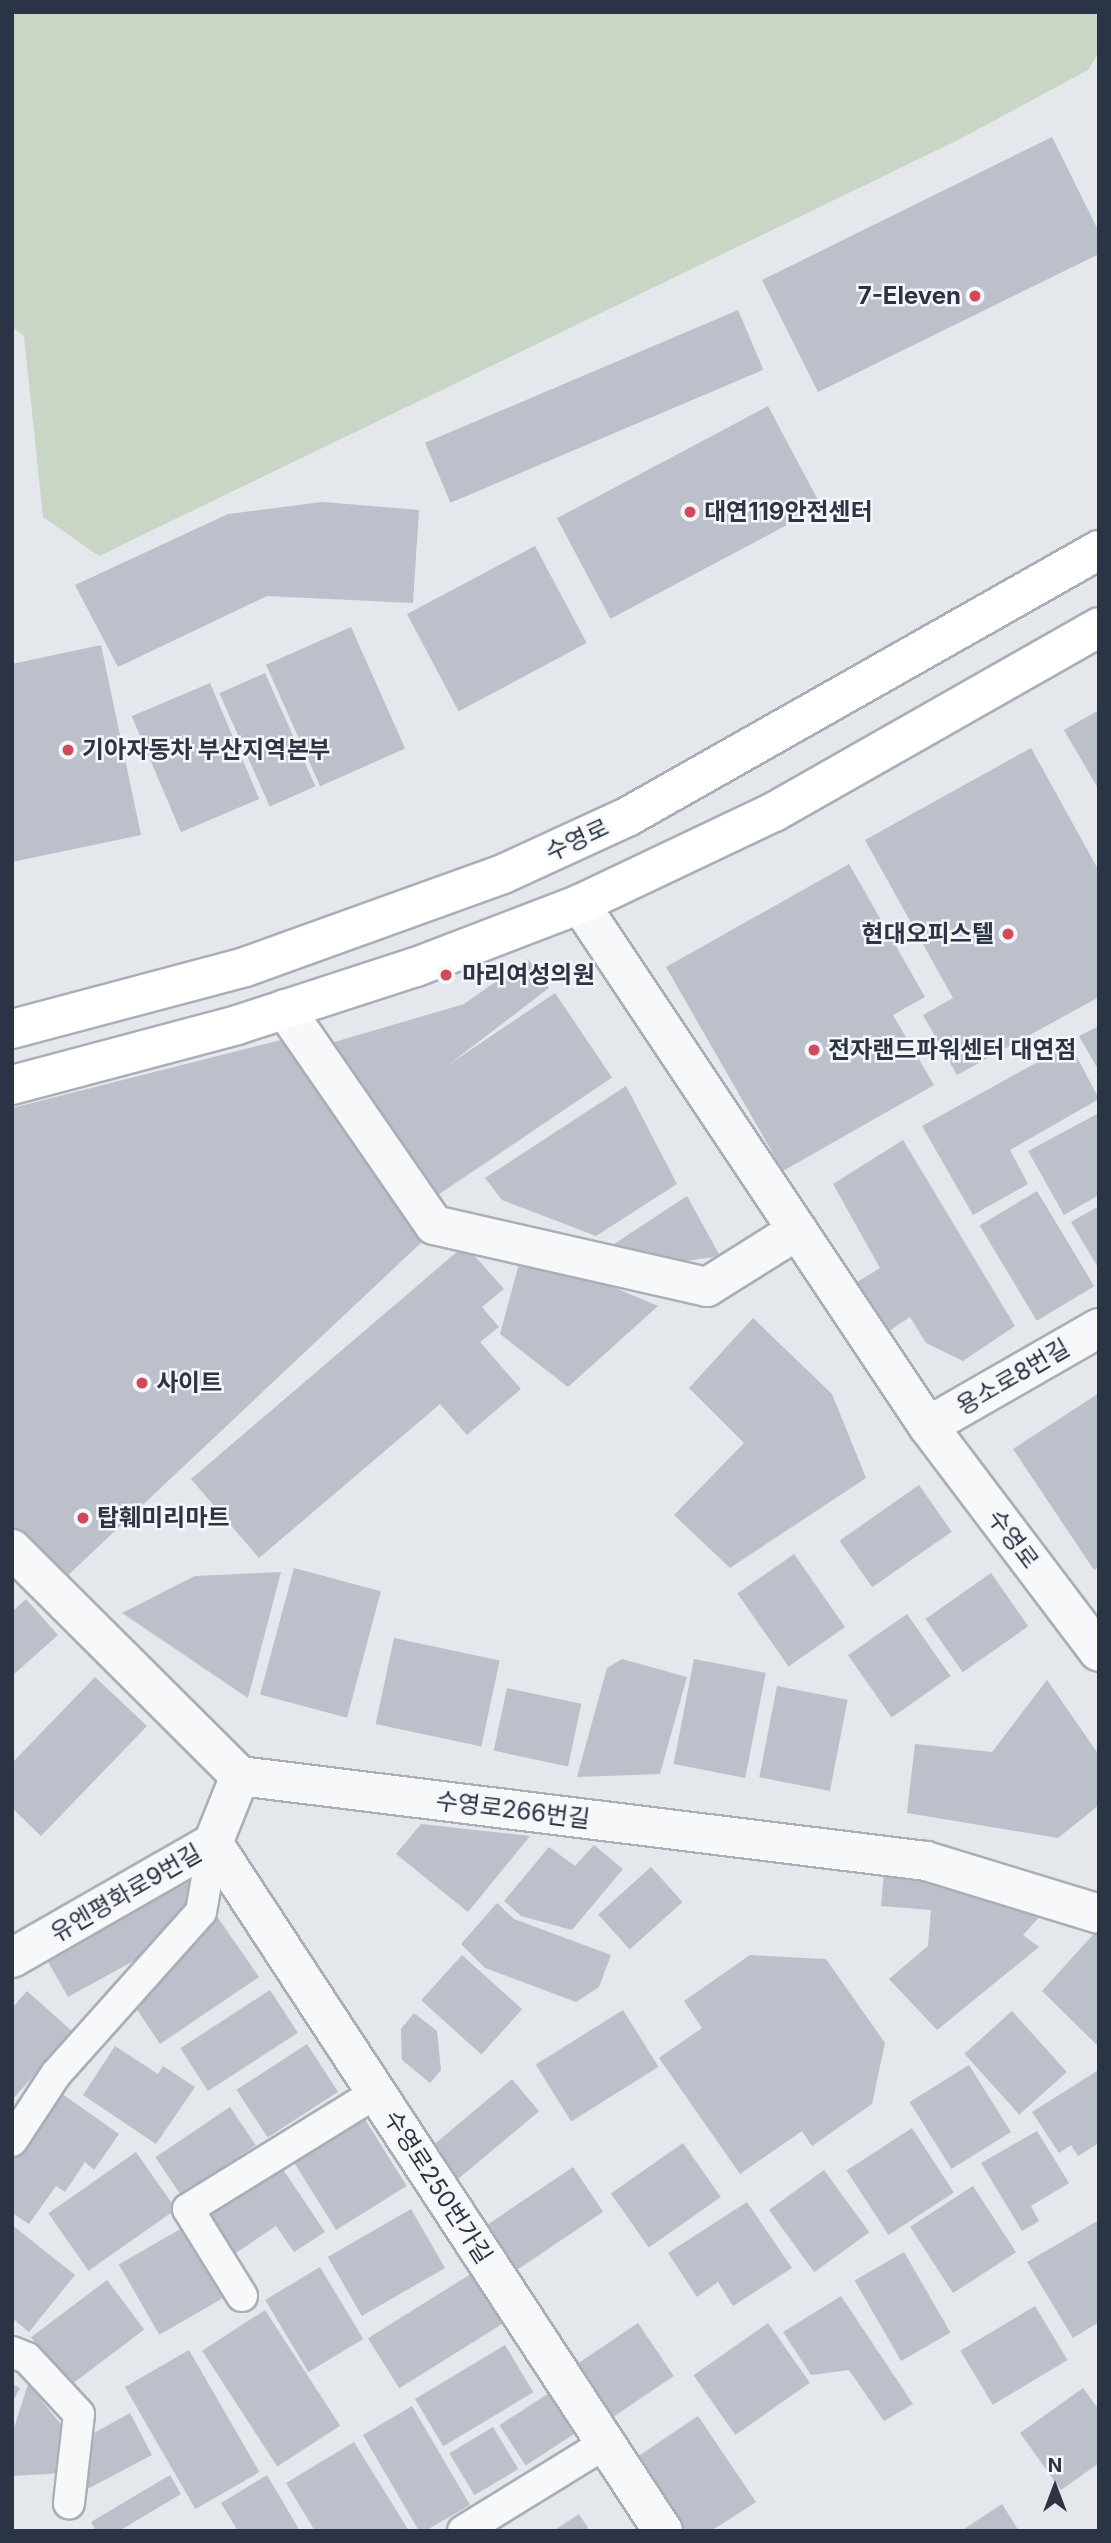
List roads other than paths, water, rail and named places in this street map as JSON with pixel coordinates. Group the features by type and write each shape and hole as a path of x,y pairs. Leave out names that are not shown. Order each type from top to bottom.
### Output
{"main road":[{"name":"수영로","path":"12,1029 245,967 503,874 629,816 1099,550"},
{"path":"12,1086 285,1009 580,904 774,812 1099,627"}],"street":[{"name":"수영로","path":"580,904 928,1426 1099,1652"},
{"path":"285,1009 434,1225 707,1286 797,1230"},
{"name":"용소로8번길","path":"928,1426 1099,1328"},
{"path":"12,1549 240,1776"},
{"name":"유엔평화로9번길","path":"12,1958 212,1843 240,1776"},
{"name":"수영로266번길","path":"240,1776 926,1861 1099,1914"},
{"name":"수영로250번가길","path":"212,1843 663,2531"}],"lane":[{"path":"12,2141 56,2074 201,1912 212,1843"},
{"path":"242,2296 188,2209 376,2093"},
{"path":"12,2352 27,2358 79,2414 69,2502"},
{"path":"463,2531 606,2442"}],"place":[{"name":"7-Eleven","path":"975,296"},
{"name":"대연119안전센터","path":"690,512"},
{"name":"기아자동차 부산지역본부","path":"68,750"},
{"name":"현대오피스텔","path":"1008,934"},
{"name":"마리여성의원","path":"446,975"},
{"name":"전자랜드파워센터 대연점","path":"814,1050"},
{"name":"사이트","path":"142,1383"},
{"name":"탑훼미리마트","path":"83,1518"}]}
